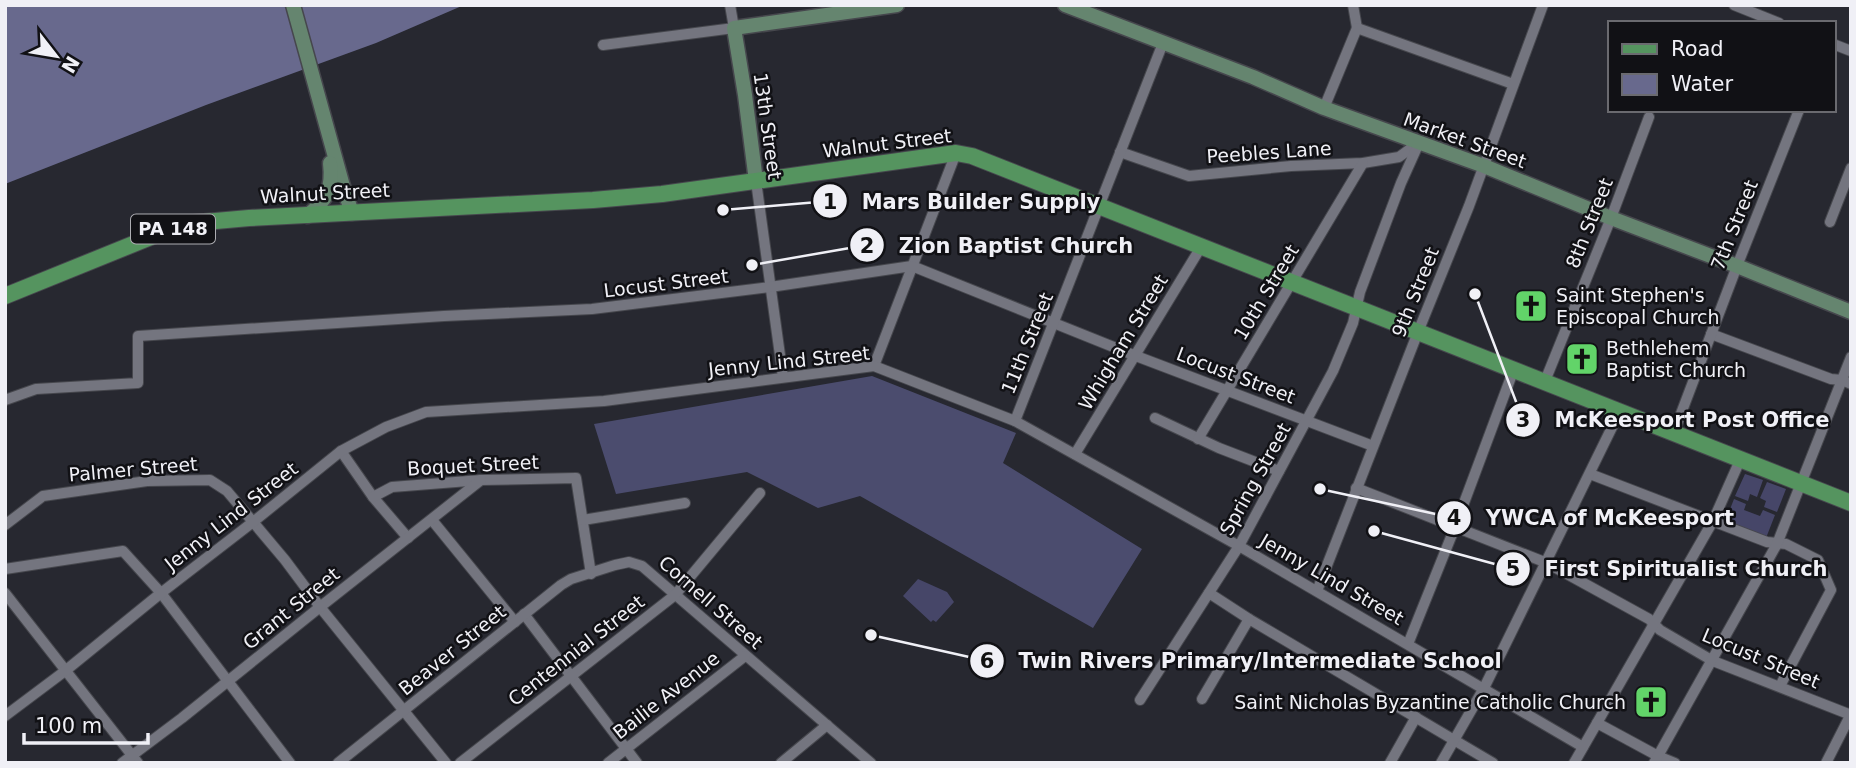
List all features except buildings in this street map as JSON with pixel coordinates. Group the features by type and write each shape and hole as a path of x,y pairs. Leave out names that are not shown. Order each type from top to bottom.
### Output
{"main road":[{"path":"293,5 324,117 336,178 352,213"},
{"path":"734,28 897,5"},
{"name":"Market Street","path":"1065,5 1254,77 1324,108 1484,166 1851,312"},
{"name":"13th Street","path":"734,28 756,181"},
{"name":"Walnut Street","path":"5,296 156,235 180,227 217,221 662,194 956,153 972,156 1851,502"},
{"path":"307,216 321,203 336,178"}],"street":[{"name":"13th Street","path":"730,5 734,28"},
{"path":"1324,108 1357,28 1353,5"},
{"name":"9th Street","path":"1317,591 1484,166 1543,5"},
{"path":"1734,5 1774,21"},
{"path":"603,45 734,28"},
{"path":"1357,28 1513,83"},
{"name":"11th Street","path":"1015,421 1163,43"},
{"name":"7th Street","path":"1674,432 1798,112"},
{"name":"8th Street","path":"1545,381 1649,117"},
{"name":"Peebles Lane","path":"1120,152 1189,176 1291,166 1363,163 1399,157 1419,143"},
{"name":"Spring Street","path":"1140,700 1239,545 1333,371 1353,323 1360,292 1419,143"},
{"path":"874,366 956,153"},
{"name":"10th Street","path":"1198,439 1363,163"},
{"path":"1830,222 1851,168"},
{"name":"13th Street","path":"756,181 783,377"},
{"name":"Whigham Street","path":"1075,454 1200,247"},
{"name":"Locust Street","path":"5,400 36,389 138,383 138,336 592,309 912,266 1136,356 1373,446"},
{"path":"1711,334 1831,379 1846,382"},
{"path":"1656,760 1777,544 1846,382 1851,357"},
{"name":"Jenny Lind Street","path":"5,716 341,451 386,427 426,412 604,401 874,366 1015,421 1239,545 1583,747"},
{"path":"1408,644 1514,369"},
{"path":"1441,763 1484,688 1620,411"},
{"path":"1155,418 1198,439 1279,471"},
{"path":"341,451 373,497 408,538"},
{"path":"1574,763 1713,521 1741,458"},
{"path":"1590,474 1767,542 1786,544 1818,559 1832,590 1780,686"},
{"name":"Boquet Street","path":"373,497 392,487 576,478 583,520"},
{"name":"Palmer Street","path":"7,524 43,496 147,481 210,480 227,491 285,560 446,763"},
{"name":"Grant Street","path":"122,763 135,759 320,607 481,481"},
{"name":"Locust Street","path":"1356,488 1547,563 1649,619 1660,630 1713,661 1851,715"},
{"name":"Centennial Street","path":"460,763 675,595 760,493"},
{"path":"591,574 583,520 685,503"},
{"path":"432,520 515,622"},
{"path":"5,569 124,551 161,593 290,763"},
{"name":"Cornell Street","path":"591,574 629,562 642,566 871,763"},
{"name":"Beaver Street","path":"338,763 524,614 571,579 591,574"},
{"path":"5,593 135,759"},
{"path":"1209,593 1493,763"},
{"path":"524,614 637,763"},
{"path":"1202,699 1249,619"},
{"name":"Bailie Avenue","path":"608,763 746,656"},
{"path":"1826,763 1851,715"},
{"path":"1390,763 1416,717"},
{"path":"1597,723 1656,760 1675,763"},
{"path":"780,763 827,725"}],"shaded area":[{"path":"872,376 1016,433 1003,463 1142,549 1093,628 860,496 818,508 747,472 616,494 594,424"},
{"path":"1745,474 1763,480 1757,497 1750,494 1748,501 1735,496"},
{"path":"1767,482 1786,489 1777,512 1764,507 1766,501 1760,498"},
{"path":"1734,499 1746,504 1744,510 1760,516 1763,510 1775,515 1766,538 1725,522"},
{"path":"918,579 947,592 954,602 936,622 931,622 903,596"}],"water":[{"path":"5,5 464,5 376,43 206,105 5,184"}],"place":[{"name":"Mars Builder Supply","path":"723,210"},
{"name":"Zion Baptist Church","path":"752,265"},
{"name":"McKeesport Post Office","path":"1475,294"},
{"name":"Saint Stephen's Episcopal Church","path":"1531,306"},
{"name":"Bethlehem Baptist Church","path":"1582,359"},
{"name":"YWCA of McKeesport","path":"1320,489"},
{"name":"First Spiritualist Church","path":"1374,531"},
{"name":"Twin Rivers Primary/Intermediate School","path":"871,635"},
{"name":"Saint Nicholas Byzantine Catholic Church","path":"1651,702"}]}
